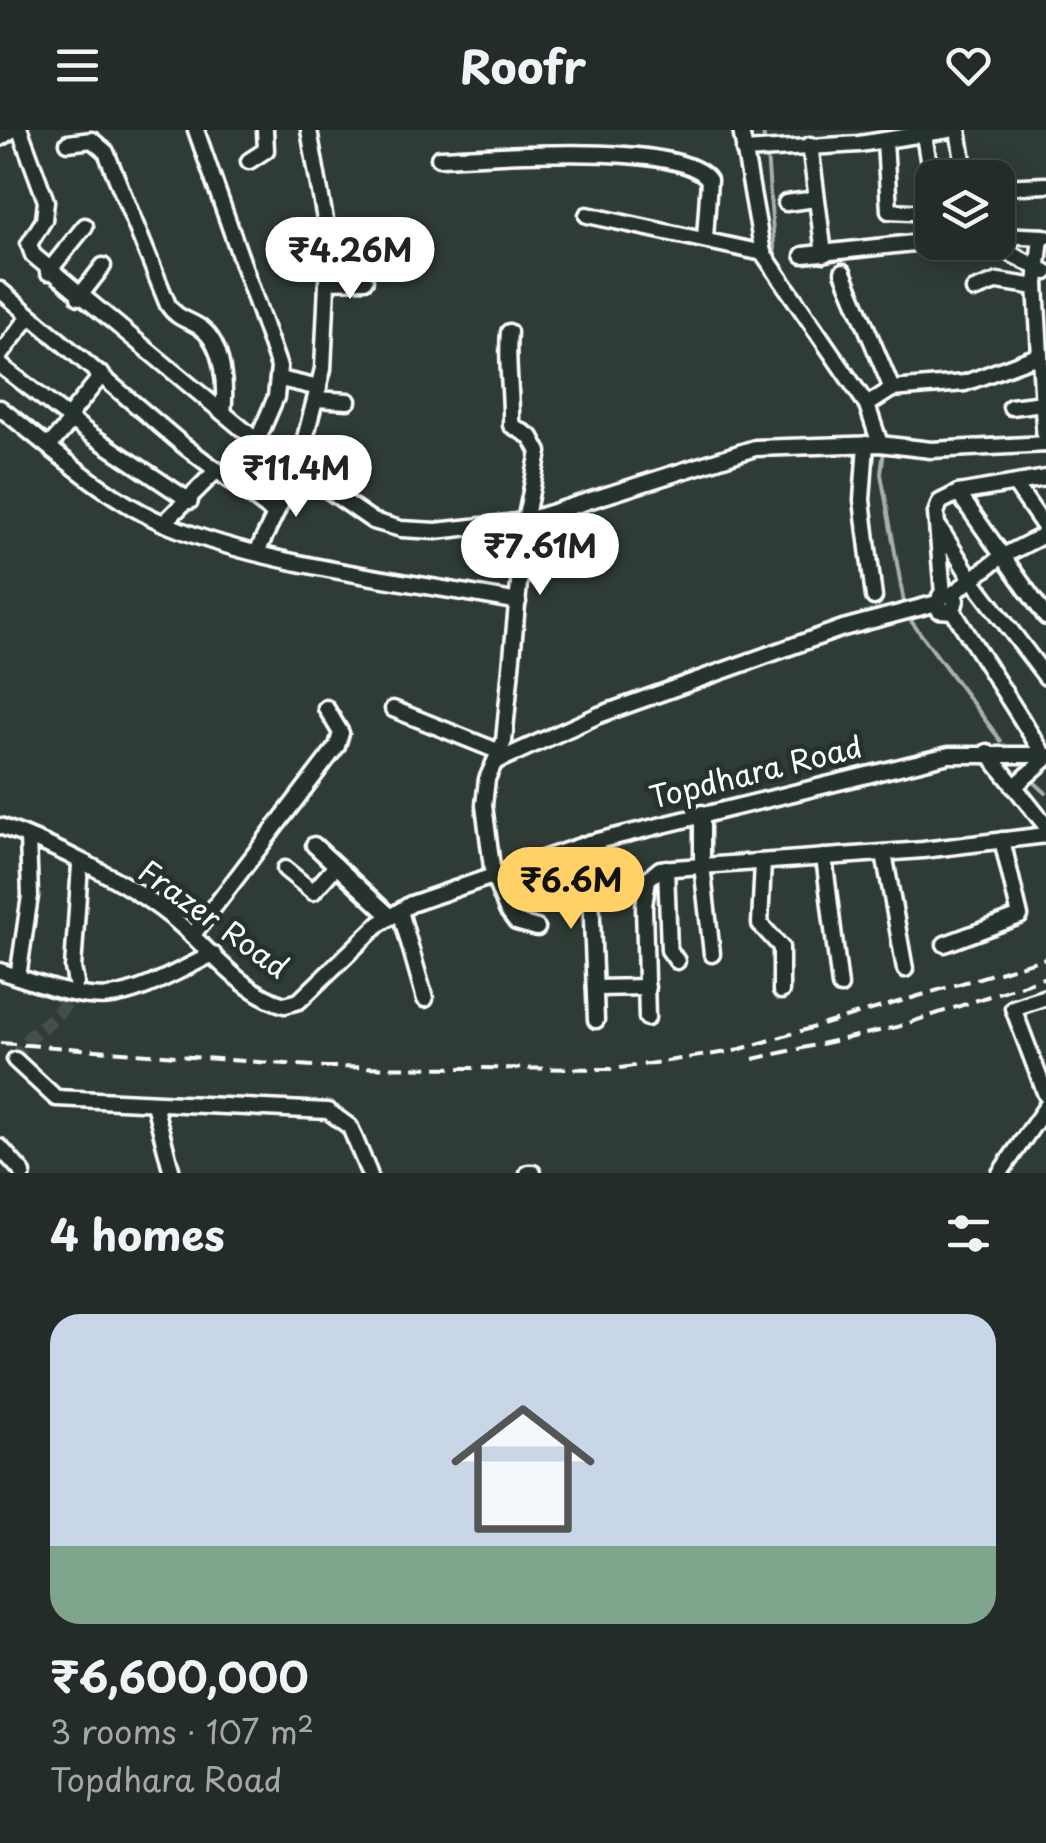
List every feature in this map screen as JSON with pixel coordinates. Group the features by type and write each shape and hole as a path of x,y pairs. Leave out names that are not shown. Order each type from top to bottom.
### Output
{"street":[{"path":"0,138 16,130 46,201 46,211 31,239 30,251 48,272 257,441 373,521 400,529 436,531 525,521 755,448 873,444 932,450 1046,444 1038,278 1043,237 1015,236"},
{"path":"196,130 272,343 280,379 257,441"},
{"path":"250,161 266,150 265,130"},
{"path":"257,552 298,469 317,394 329,281 329,242 309,130"},
{"path":"742,130 763,253 867,404 873,444 862,500 874,597"},
{"path":"744,151 857,137 885,140 948,130"},
{"path":"958,130 963,160"},
{"path":"924,135 928,160"},
{"path":"68,143 92,140 106,152 168,305 180,319 202,329 214,350 226,389 223,413"},
{"path":"885,140 889,211 915,212"},
{"path":"810,145 824,254"},
{"path":"439,158 620,154 698,168 709,180 705,238"},
{"path":"1015,187 1046,186"},
{"path":"786,202 816,199"},
{"path":"588,215 763,253"},
{"path":"48,272 85,226"},
{"path":"329,242 361,235"},
{"path":"803,255 915,242"},
{"path":"1013,260 1038,278"},
{"path":"79,297 104,266"},
{"path":"844,272 892,388"},
{"path":"974,290 998,281 1038,278"},
{"path":"329,281 365,280"},
{"path":"0,290 274,514"},
{"path":"0,355 29,317"},
{"path":"510,332 506,370 512,396 510,425 538,448 525,521 511,686 497,757 484,794 493,875 516,922 538,928"},
{"path":"867,404 892,388 965,383 1040,355"},
{"path":"0,364 70,418 190,500"},
{"path":"49,446 102,375"},
{"path":"280,379 348,401"},
{"path":"1011,407 1044,404"},
{"path":"0,408 93,482 164,523 257,552 518,602"},
{"path":"304,450 337,459"},
{"path":"164,523 217,470"},
{"path":"1019,783 1043,759 946,601 937,523 940,502 958,493 1046,478"},
{"path":"393,709 497,757 600,715 898,611 946,601 1001,557 1046,532 1015,484"},
{"path":"958,493 1046,617"},
{"path":"937,523 971,578 1040,659 1046,677"},
{"path":"192,936 336,746 341,732 326,708"},
{"path":"987,752 1019,783 1046,826"},
{"name":"Topdhara Road","path":"286,1004 299,1000 396,914 493,875 589,843 949,755 987,752 1043,759"},
{"path":"702,813 702,865 712,954"},
{"name":"Frazer Road","path":"0,826 126,886 250,987 286,1004"},
{"path":"647,1018 648,879 666,868 884,853 1046,835"},
{"path":"18,978 30,896 28,838"},
{"path":"946,944 1020,916 1002,840"},
{"path":"589,843 596,1020"},
{"path":"314,845 396,914 425,999"},
{"path":"884,853 905,970"},
{"path":"824,858 840,986"},
{"path":"763,862 760,924 782,947 780,991"},
{"path":"76,984 73,968 80,864"},
{"path":"285,870 312,892 336,866"},
{"path":"666,868 669,950 677,961"},
{"path":"0,971 75,997 105,1000 142,990 213,954"},
{"path":"595,988 647,987"},
{"path":"1046,998 1013,1008 1046,1094"},
{"path":"15,1060 56,1098 328,1110 350,1127 369,1173"},
{"path":"154,1104 172,1173"},
{"path":"1000,1173 1046,1107"},
{"path":"0,1146 23,1173"}],"waterway":[{"path":"763,130 765,145"},
{"path":"767,154 775,259"},
{"path":"875,405 884,434"},
{"path":"884,450 881,474 905,608"},
{"path":"908,617 1001,741"},
{"path":"1032,780 1046,793"}],"tunnel":[{"path":"15,1060 29,1038 62,1009 76,983"}],"railway":[{"path":"0,1043 326,1067 614,1069 734,1051 1046,958"},
{"path":"753,1059 897,1027 1046,977"}]}
